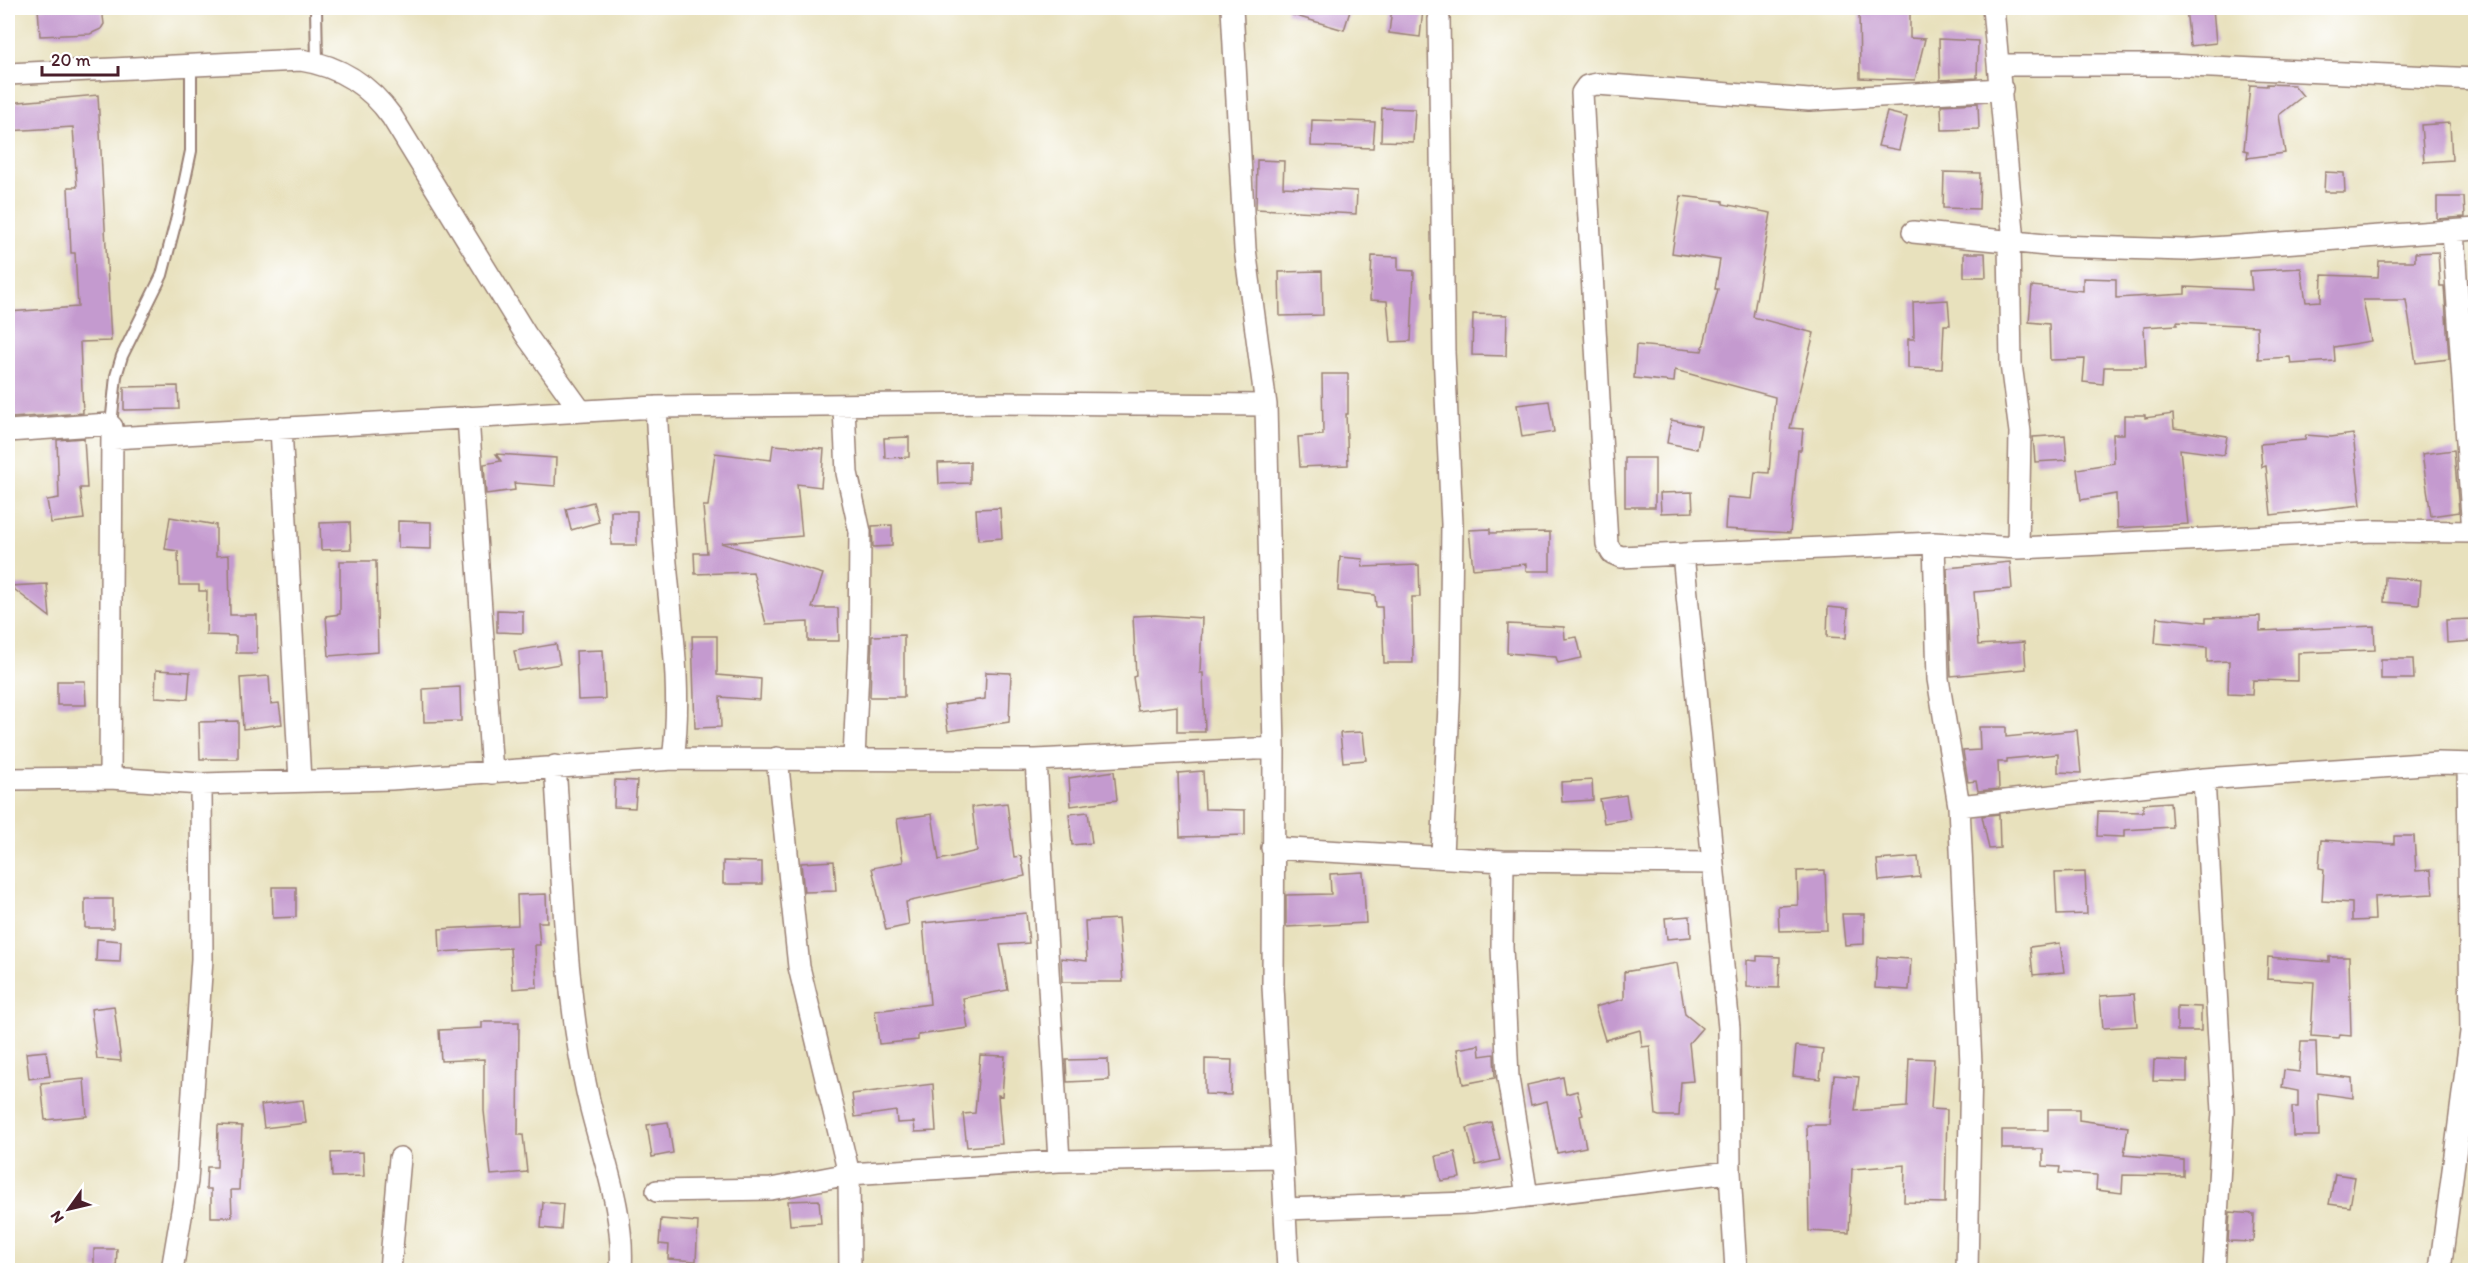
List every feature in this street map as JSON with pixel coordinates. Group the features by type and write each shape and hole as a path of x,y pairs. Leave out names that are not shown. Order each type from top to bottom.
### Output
{"street":[{"path":"1232,8 1245,249 1266,405 1274,748 1273,986 1288,1270"},
{"path":"1993,8 2011,242 2011,364 2020,432 2018,548"},
{"path":"1438,19 1444,352 1452,524 1450,684 1442,855"},
{"path":"8,74 301,60 317,62 356,80 376,95 526,335 580,410"},
{"path":"1999,65 2168,65 2475,80"},
{"path":"2001,89 1809,100 1597,84 1587,86 1581,93 1607,544 1612,553 1621,557 1934,543 2018,548 2374,531 2474,532 2453,231"},
{"path":"1913,232 2056,246 2184,250 2475,230"},
{"path":"8,431 112,432 281,428 580,410 656,408 994,403 1266,405"},
{"path":"843,407 848,473 860,532 860,646 855,759"},
{"path":"656,408 664,539 677,676 673,759"},
{"path":"468,417 492,773"},
{"path":"281,428 300,781"},
{"path":"110,778 112,432"},
{"path":"1934,543 1938,679 1959,806 1971,1064 1967,1270"},
{"path":"1683,554 1729,1028 1730,1172 1736,1270"},
{"path":"8,779 110,778 201,784 492,773 555,766 673,759 1036,760 1274,748"},
{"path":"777,758 798,967 849,1174 850,1270"},
{"path":"1036,760 1059,1161"},
{"path":"1959,806 2204,779 2472,764 2471,1032 2440,1270"},
{"path":"555,766 572,994 587,1092 615,1197 621,1270"},
{"path":"2204,779 2223,1111 2214,1270"},
{"path":"172,1270 187,1180 202,959 201,784"},
{"path":"1272,848 1442,855 1503,861 1713,863"},
{"path":"1503,861 1502,947 1508,1078 1527,1196"},
{"path":"657,1191 771,1189 849,1174 1059,1161 1281,1157"},
{"path":"390,1270 400,1158"},
{"path":"1284,1209 1468,1203 1730,1172"}],"lane":[{"path":"316,8 317,62"},
{"path":"112,432 116,376 122,356 162,275 178,213 191,151 191,65"}],"building":[{"path":"38,8 102,8 104,24 101,29 90,34 40,36"},
{"path":"1287,8 1351,8 1344,30 1286,13"},
{"path":"1392,8 1423,10 1420,37 1389,33"},
{"path":"1859,8 1910,8 1910,38 1925,39 1915,80 1860,78"},
{"path":"2186,8 2213,8 2216,43 2190,46"},
{"path":"1939,39 1978,41 1977,78 1940,80"},
{"path":"2267,84 2294,85 2303,96 2279,115 2285,153 2247,158 2248,151 2244,150 2250,85 2267,86"},
{"path":"98,95 111,341 80,342 83,413 11,418 8,312 78,307 75,253 71,253 68,187 77,187 73,127 8,131 8,103"},
{"path":"1978,103 1979,129 1942,130 1941,105"},
{"path":"1382,108 1415,109 1413,142 1381,141"},
{"path":"1887,112 1907,117 1899,150 1878,146"},
{"path":"1312,120 1375,122 1373,148 1311,146"},
{"path":"2450,123 2452,160 2424,162 2421,125"},
{"path":"1257,160 1284,161 1283,187 1357,191 1356,214 1256,209"},
{"path":"1944,172 1980,173 1979,209 1943,208"},
{"path":"2325,172 2344,173 2345,192 2324,192"},
{"path":"1681,196 1723,201 1723,204 1771,213 1753,317 1814,333 1790,428 1803,429 1801,450 1798,450 1790,533 1725,529 1727,497 1752,499 1755,472 1769,473 1775,397 1675,370 1674,382 1634,378 1636,345 1702,351 1718,289 1715,289 1720,260 1672,253"},
{"path":"2437,197 2464,197 2465,217 2437,219"},
{"path":"2438,252 2440,286 2444,286 2449,359 2416,363 2406,300 2363,300 2371,341 2334,347 2335,361 2291,364 2290,357 2258,359 2257,326 2177,322 2177,325 2144,327 2146,367 2104,367 2103,384 2083,382 2085,359 2050,360 2049,324 2029,322 2032,286 2083,291 2083,278 2116,279 2116,298 2185,294 2185,287 2252,290 2250,271 2301,268 2306,302 2321,301 2322,275 2378,277 2379,261 2415,261 2415,253"},
{"path":"1964,253 1985,253 1986,277 1964,277"},
{"path":"1372,256 1398,257 1398,270 1414,271 1411,341 1391,342 1387,301 1370,300"},
{"path":"1322,271 1323,315 1280,316 1279,272"},
{"path":"2469,285 2475,285 2474,355"},
{"path":"1948,300 1950,325 1944,325 1942,369 1908,368 1908,339 1914,339 1913,302"},
{"path":"1473,314 1507,315 1506,356 1472,355"},
{"path":"1322,374 1348,374 1348,414 1346,414 1348,465 1300,467 1298,437 1323,435"},
{"path":"178,386 179,409 124,410 124,387"},
{"path":"1549,401 1554,432 1522,437 1517,405"},
{"path":"2173,414 2174,428 2227,436 2224,455 2180,449 2188,524 2117,528 2116,494 2081,500 2077,469 2114,463 2113,434 2124,434 2124,415 2145,415 2145,418"},
{"path":"1671,420 1701,426 1697,449 1667,443"},
{"path":"2353,434 2361,505 2271,515 2266,466 2262,467 2260,444 2305,440 2306,435 2331,437"},
{"path":"2065,435 2067,460 2035,462 2033,437"},
{"path":"909,437 909,457 885,458 884,438"},
{"path":"84,438 87,488 80,488 84,519 51,523 47,500 59,498 57,440"},
{"path":"773,445 824,449 821,487 797,484 802,536 721,543 823,574 812,608 838,608 839,641 808,641 808,622 766,624 753,572 695,574 694,553 707,553 703,506 708,506 715,453 771,460"},
{"path":"2454,450 2459,512 2431,516 2422,454"},
{"path":"496,454 556,458 555,486 514,483 515,490 486,494 484,464 501,461"},
{"path":"1625,458 1655,458 1655,507 1625,507"},
{"path":"970,462 970,483 939,484 938,463"},
{"path":"1692,492 1693,512 1661,513 1660,493"},
{"path":"593,502 599,522 571,530 566,509"},
{"path":"1000,508 1002,538 978,540 976,509"},
{"path":"611,511 637,511 637,545 611,545"},
{"path":"170,517 216,525 216,556 229,555 230,615 257,615 257,653 236,653 236,636 206,635 207,591 199,591 199,585 179,585 178,551 165,549"},
{"path":"398,521 431,522 431,549 398,548"},
{"path":"350,522 351,549 321,550 320,523"},
{"path":"892,525 892,546 873,547 872,526"},
{"path":"1490,529 1490,533 1550,532 1550,571 1526,571 1526,564 1473,569 1469,530"},
{"path":"1340,557 1363,559 1362,567 1419,565 1420,597 1412,597 1413,663 1384,663 1382,607 1376,607 1375,595 1338,591"},
{"path":"340,561 376,561 378,652 329,656 326,616 340,614"},
{"path":"2010,562 2012,589 1974,592 1978,645 2024,642 2026,669 1951,676 1947,568"},
{"path":"2385,577 2421,580 2419,605 2384,602"},
{"path":"47,584 50,617 10,586"},
{"path":"1828,607 1848,609 1846,638 1827,637"},
{"path":"497,610 523,611 523,633 497,632"},
{"path":"1133,616 1202,618 1200,673 1203,673 1205,732 1177,732 1177,706 1138,711 1133,677 1136,676"},
{"path":"2260,616 2260,631 2374,626 2375,650 2298,653 2298,681 2253,680 2252,695 2228,694 2229,661 2207,662 2207,647 2155,643 2157,617 2206,622 2206,618"},
{"path":"2471,619 2473,641 2447,643 2446,620"},
{"path":"1508,624 1564,627 1565,639 1577,637 1582,658 1558,663 1556,657 1507,653"},
{"path":"904,635 904,697 870,697 872,636"},
{"path":"692,636 717,636 717,675 761,679 760,700 720,697 721,727 695,728"},
{"path":"556,644 560,664 518,671 514,651"},
{"path":"603,650 605,699 578,700 576,651"},
{"path":"2381,659 2413,659 2414,679 2381,679"},
{"path":"156,670 190,672 188,699 155,697"},
{"path":"986,672 1011,673 1009,722 948,731 944,705 985,699"},
{"path":"269,676 271,704 279,703 282,724 243,729 240,678"},
{"path":"57,681 85,681 86,705 57,705"},
{"path":"460,687 461,721 424,722 423,689"},
{"path":"238,721 238,759 200,759 199,722"},
{"path":"1979,727 2006,727 2006,737 2077,730 2081,773 2058,772 2058,754 2007,759 2007,762 1998,762 1999,789 1978,791 1976,781 1968,782 1963,751 1980,750"},
{"path":"1363,732 1366,760 1343,762 1340,733"},
{"path":"1114,771 1117,800 1071,806 1069,778"},
{"path":"1203,771 1205,809 1245,810 1245,835 1180,837 1178,773"},
{"path":"615,780 637,781 635,808 614,807"},
{"path":"1592,780 1593,800 1562,802 1561,782"},
{"path":"1626,795 1630,819 1604,823 1600,799"},
{"path":"2170,802 2172,827 2124,830 2124,837 2097,836 2098,811 2143,812 2143,804"},
{"path":"1007,803 1014,857 1021,856 1025,876 906,902 909,925 886,930 872,868 903,862 897,819 932,814 939,860 977,851 972,807"},
{"path":"1088,812 1092,843 1072,845 1069,814"},
{"path":"1999,814 2000,848 1989,849 1982,816"},
{"path":"2394,836 2414,836 2416,871 2431,870 2433,894 2374,897 2375,920 2352,921 2352,903 2322,901 2324,869 2319,868 2321,840 2394,844"},
{"path":"1918,857 1920,877 1879,881 1877,860"},
{"path":"723,861 762,862 762,884 723,884"},
{"path":"834,861 836,891 804,892 801,863"},
{"path":"1825,870 1827,930 1779,931 1778,906 1798,905 1797,871"},
{"path":"1363,872 1366,923 1286,927 1286,895 1331,894 1330,874"},
{"path":"2085,872 2087,914 2057,915 2055,873"},
{"path":"272,887 296,887 296,917 273,918"},
{"path":"546,894 547,922 538,922 540,945 535,945 537,987 513,989 510,948 440,952 439,929 518,925 517,895"},
{"path":"85,899 113,899 113,928 85,928"},
{"path":"1026,913 1029,943 1000,945 1008,990 963,998 968,1028 918,1035 918,1040 879,1044 875,1011 930,1004 923,923"},
{"path":"1842,914 1864,914 1864,944 1845,945"},
{"path":"1690,916 1691,937 1667,939 1665,918"},
{"path":"1118,919 1123,982 1062,982 1061,958 1087,961 1085,921"},
{"path":"97,939 121,941 120,962 96,961"},
{"path":"2060,943 2064,972 2033,975 2030,947"},
{"path":"1757,956 1780,957 1779,988 1747,987 1747,960 1757,961"},
{"path":"1877,957 1911,959 1909,990 1875,988"},
{"path":"2268,957 2329,962 2329,957 2349,957 2351,1036 2340,1035 2339,1038 2311,1036 2314,982 2267,979"},
{"path":"1677,963 1685,1014 1702,1028 1689,1043 1693,1081 1681,1082 1679,1116 1659,1116 1656,1115 1650,1046 1642,1047 1640,1030 1605,1040 1595,1007 1624,999 1624,972"},
{"path":"2134,994 2137,1026 2103,1028 2100,996"},
{"path":"114,1006 121,1061 97,1059 91,1009"},
{"path":"2177,1006 2201,1007 2201,1031 2177,1031"},
{"path":"482,1022 519,1022 518,1135 523,1135 527,1172 491,1175 484,1111 484,1059 441,1061 439,1030 482,1028"},
{"path":"2301,1042 2316,1042 2317,1074 2352,1078 2353,1098 2318,1093 2319,1136 2293,1136 2292,1107 2298,1107 2298,1091 2282,1088 2284,1070 2299,1072"},
{"path":"1479,1045 1480,1056 1494,1054 1495,1078 1463,1084 1457,1049"},
{"path":"1796,1046 1823,1049 1820,1079 1793,1076"},
{"path":"46,1051 50,1076 29,1079 26,1053"},
{"path":"980,1055 1005,1056 1002,1096 998,1095 1002,1144 967,1147 963,1114 975,1113"},
{"path":"1909,1058 1934,1059 1931,1109 1947,1110 1945,1203 1904,1202 1905,1165 1852,1169 1849,1233 1809,1231 1807,1125 1829,1125 1834,1075 1859,1077 1855,1111 1907,1107"},
{"path":"1108,1059 1109,1080 1067,1082 1066,1060"},
{"path":"1205,1059 1232,1060 1231,1095 1205,1094"},
{"path":"2154,1060 2187,1061 2187,1082 2153,1081"},
{"path":"1563,1077 1566,1094 1577,1091 1583,1115 1580,1116 1586,1147 1557,1153 1547,1101 1531,1105 1527,1085"},
{"path":"84,1079 87,1116 45,1120 41,1083"},
{"path":"933,1084 936,1131 915,1132 914,1122 897,1123 896,1111 855,1117 852,1094"},
{"path":"303,1100 306,1123 264,1128 261,1105"},
{"path":"2048,1109 2079,1109 2079,1120 2128,1127 2124,1155 2183,1160 2183,1176 2123,1175 2122,1193 2096,1190 2097,1175 2059,1173 2060,1167 2043,1166 2043,1149 2002,1149 2002,1130 2048,1130"},
{"path":"668,1122 673,1153 652,1157 647,1125"},
{"path":"1491,1122 1500,1160 1476,1165 1467,1128"},
{"path":"218,1125 242,1126 239,1190 231,1190 232,1217 211,1217 211,1189 206,1189 207,1167 217,1167"},
{"path":"363,1152 364,1176 332,1177 331,1153"},
{"path":"1455,1152 1460,1178 1441,1181 1436,1156"},
{"path":"2335,1174 2355,1177 2350,1207 2329,1204"},
{"path":"819,1200 821,1223 790,1225 788,1201"},
{"path":"543,1202 563,1204 561,1230 541,1228"},
{"path":"2230,1212 2254,1214 2253,1242 2228,1241"},
{"path":"661,1219 698,1222 696,1261 668,1259 669,1245 659,1244"},
{"path":"94,1249 117,1249 116,1270 94,1270"}]}
